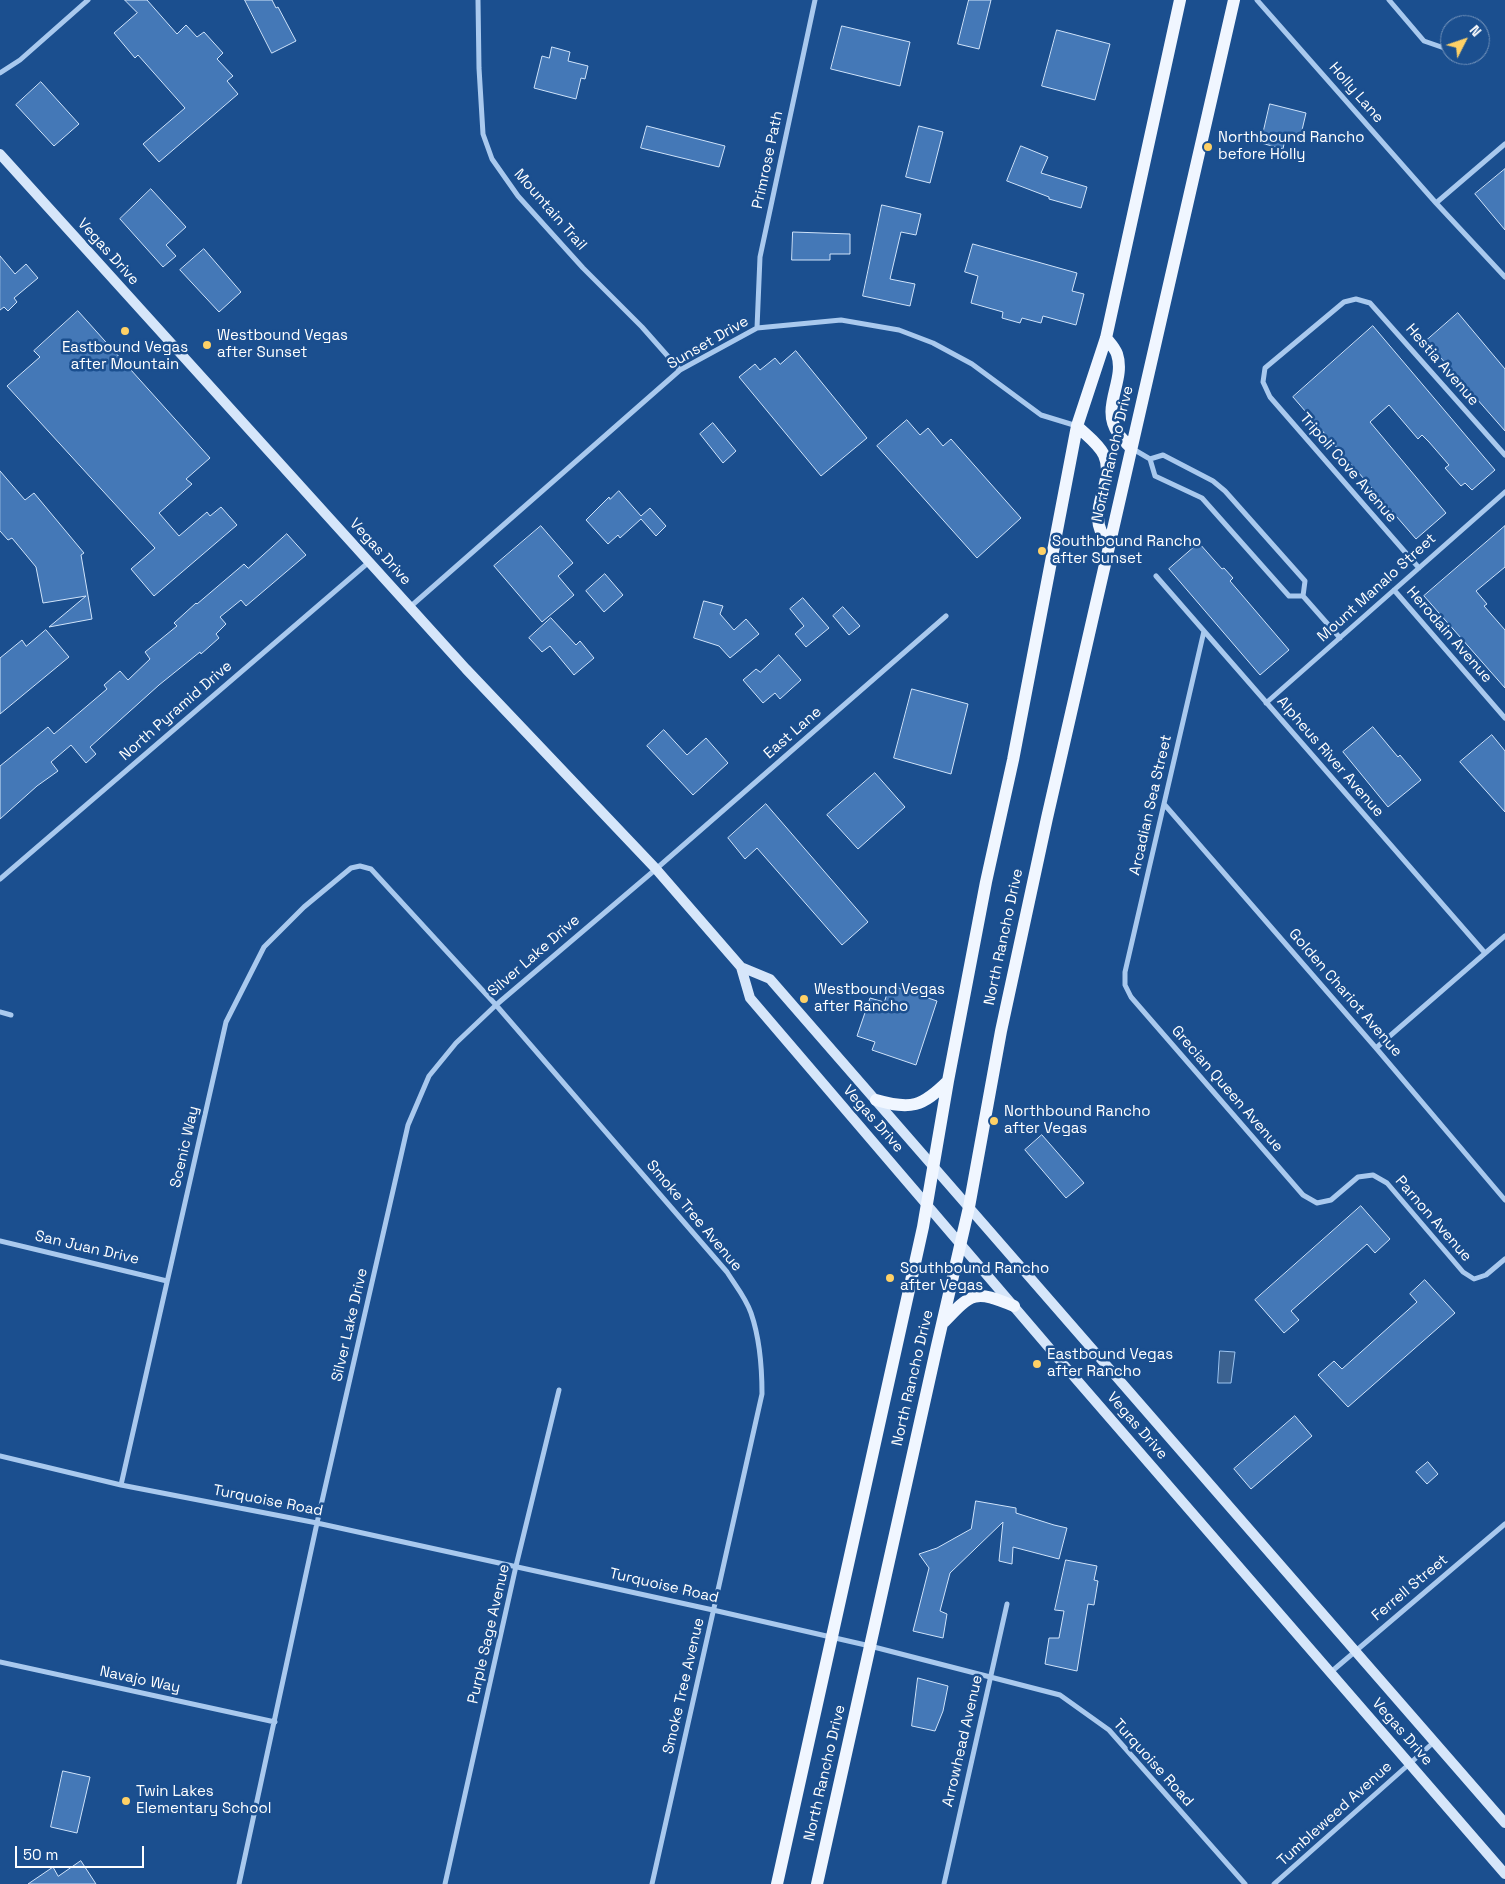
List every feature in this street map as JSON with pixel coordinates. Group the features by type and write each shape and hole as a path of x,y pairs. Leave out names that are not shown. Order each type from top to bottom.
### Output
{"main road":[{"name":"North Rancho Drive","path":"777,1884 934,1167 948,1081 986,882 1013,760 1077,426 1106,338 1180,0"},
{"name":"North Rancho Drive","path":"817,1884 969,1207 1001,1031 1109,544 1234,0"},
{"name":"Vegas Drive","path":"0,154 524,732 656,869 741,967 750,998 960,1244 1505,1874"},
{"path":"1106,338 1117,354 1118,368 1110,410 1112,420 1118,433 1131,448"},
{"path":"1077,426 1099,446 1107,464 1097,518 1101,533 1109,544"},
{"name":"Vegas Drive","path":"741,967 770,979 1505,1823"},
{"path":"876,1100 904,1106 916,1104 935,1093 948,1081"},
{"path":"942,1324 958,1306 970,1297 995,1298 1014,1306"}],"street":[{"path":"0,73 20,60 88,0"},
{"name":"Mountain Trail","path":"478,0 479,68 483,134 492,159 518,196 680,370"},
{"name":"Primrose Path","path":"757,328 760,256 815,0"},
{"name":"Holly Lane","path":"1256,0 1436,203 1505,277"},
{"path":"1389,0 1424,40 1440,46"},
{"path":"1436,203 1505,144"},
{"name":"Hestia Avenue","path":"1263,382 1265,368 1344,302 1356,299 1370,303 1505,455"},
{"name":"Sunset Drive","path":"410,607 680,370 757,328 841,320 899,330 933,343 972,364 1041,415 1077,426"},
{"name":"Tripoli Cove Avenue","path":"1263,382 1270,397 1419,568"},
{"path":"1131,448 1150,459 1155,476 1202,498 1289,596 1303,596 1340,638"},
{"path":"1150,459 1163,455 1213,481 1225,491 1306,581 1303,596"},
{"name":"Mount Manalo Street","path":"1266,703 1504,495"},
{"name":"North Pyramid Drive","path":"0,879 369,562"},
{"name":"Alpheus River Avenue","path":"1156,576 1485,953"},
{"name":"Herodain Avenue","path":"1394,590 1505,718"},
{"name":"East Lane","path":"656,869 946,616"},
{"name":"Arcadian Sea Street","path":"1125,985 1125,972 1204,631"},
{"name":"Golden Chariot Avenue","path":"1164,804 1505,1200"},
{"name":"Smoke Tree Avenue","path":"360,866 371,869 496,1005 727,1272 750,1311 762,1362 762,1394 652,1884"},
{"name":"Scenic Way","path":"121,1485 226,1022 264,947 304,907 351,868 360,866"},
{"name":"Silver Lake Drive","path":"239,1884 317,1523 408,1125 429,1076 456,1043 496,1005 656,869"},
{"path":"1376,1048 1505,936"},
{"name":"Grecian Queen Avenue","path":"1125,985 1131,997 1303,1195 1317,1203 1331,1200 1358,1177 1373,1175"},
{"path":"0,1012 11,1016"},
{"name":"Parnon Avenue","path":"1373,1175 1387,1183 1463,1272 1474,1279 1486,1275 1505,1259"},
{"name":"San Juan Drive","path":"0,1240 167,1281"},
{"name":"Purple Sage Avenue","path":"445,1884 516,1566 559,1390"},
{"name":"Turquoise Road","path":"0,1456 121,1485 317,1523 713,1610 870,1646 1060,1695 1109,1730 1245,1884"},
{"name":"Ferrell Street","path":"1331,1672 1505,1524"},
{"name":"Arrowhead Avenue","path":"944,1884 1006,1604"},
{"name":"Navajo Way","path":"0,1662 275,1722"},
{"name":"Tumbleweed Avenue","path":"1274,1884 1434,1742"}],"water":[{"path":"1220,1351 1235,1352 1231,1383 1218,1383"}],"building":[{"path":"125,0 147,0 177,34 186,25 197,37 204,32 223,53 217,59 233,76 227,81 238,94 159,162 143,144 185,108 138,55 135,58 114,33 137,13"},
{"path":"245,0 272,0 276,8 278,7 296,41 272,53"},
{"path":"969,0 991,0 979,49 958,44"},
{"path":"842,26 910,42 900,86 831,69"},
{"path":"1057,30 1110,44 1095,100 1042,86"},
{"path":"552,47 570,52 568,61 588,66 585,79 581,78 576,99 534,88 542,56 549,58"},
{"path":"41,82 79,124 54,146 16,105"},
{"path":"1270,104 1306,113 1299,143 1285,139 1283,149 1261,143"},
{"path":"647,126 725,146 719,167 641,148"},
{"path":"919,126 943,132 930,183 906,177"},
{"path":"1021,146 1048,157 1041,173 1087,187 1081,208 1049,199 1049,197 1007,181"},
{"path":"1505,169 1505,230 1475,194"},
{"path":"151,189 186,227 166,245 176,256 163,267 120,219"},
{"path":"882,205 921,214 916,235 901,232 890,279 915,284 910,306 863,296"},
{"path":"793,232 850,234 850,254 830,254 830,260 792,260"},
{"path":"973,244 1077,273 1072,291 1084,294 1076,325 1043,316 1041,323 1022,318 1020,323 1002,318 1003,312 971,303 978,276 965,272"},
{"path":"204,249 241,292 219,312 180,270"},
{"path":"0,256 15,274 26,264 38,278 14,298 17,302 8,311 4,307 0,310"},
{"path":"78,311 210,458 186,479 192,484 159,513 179,536 207,512 210,516 221,507 237,525 154,596 131,569 155,548 7,386 40,357 34,351"},
{"path":"1458,313 1505,369 1505,431 1426,341"},
{"path":"1373,326 1495,470 1472,490 1465,483 1461,486 1445,468 1449,465 1429,442 1422,435 1418,439 1389,405 1370,422 1446,513 1416,539 1293,397"},
{"path":"796,351 867,438 821,476 739,377 755,364 760,370 775,358 780,364"},
{"path":"907,420 920,435 928,428 943,446 951,439 1021,518 977,558 877,446"},
{"path":"713,423 736,451 723,463 700,434"},
{"path":"0,471 25,500 34,493 84,553 81,555 92,619 49,627 86,596 43,603 36,567 12,538 8,540 0,531"},
{"path":"619,491 641,516 650,508 666,526 656,536 641,519 620,538 618,535 608,544 586,520 609,497 610,499"},
{"path":"541,526 573,563 558,576 574,595 542,622 494,566"},
{"path":"1505,526 1505,567 1476,591 1487,604 1484,606 1505,630 1505,688 1424,596"},
{"path":"287,534 306,555 246,606 241,600 220,617 226,624 216,634 219,638 159,685 90,747 96,754 86,763 71,745 51,762 58,771 37,786 0,819 0,766 48,727 54,734 107,689 104,685 120,671 128,680 150,659 145,652 177,626 174,623 244,564 248,568"},
{"path":"1199,543 1222,569 1224,568 1233,578 1230,581 1289,650 1260,675 1169,569"},
{"path":"605,574 623,595 604,612 586,591"},
{"path":"803,598 829,628 806,647 795,634 804,626 790,609"},
{"path":"704,601 723,606 720,614 734,630 746,619 759,634 730,658 719,646 694,638"},
{"path":"843,607 860,626 849,635 833,616"},
{"path":"551,618 576,645 580,641 594,658 574,675 550,646 542,652 529,638"},
{"path":"46,630 69,657 0,714 0,658 22,640 26,646"},
{"path":"779,655 801,680 780,699 775,693 763,703 743,680 756,669 760,672"},
{"path":"912,689 968,704 951,774 894,758"},
{"path":"1373,727 1398,757 1400,755 1421,780 1388,807 1343,752"},
{"path":"664,730 687,755 706,738 728,763 693,795 647,746"},
{"path":"1492,735 1505,751 1505,812 1460,762"},
{"path":"875,773 905,807 858,849 827,815"},
{"path":"766,804 868,922 842,945 757,848 745,859 728,838"},
{"path":"890,985 937,1001 916,1065 872,1050 875,1042 857,1036 870,998 884,1002"},
{"path":"1042,1135 1084,1183 1066,1198 1025,1150"},
{"path":"1361,1206 1390,1239 1375,1253 1367,1244 1291,1311 1299,1320 1284,1333 1255,1300"},
{"path":"1425,1280 1455,1313 1348,1407 1318,1375 1334,1361 1342,1369 1417,1302 1410,1294"},
{"path":"1295,1416 1312,1436 1251,1489 1234,1469"},
{"path":"1428,1462 1438,1474 1427,1484 1416,1472"},
{"path":"976,1501 1016,1508 1016,1513 1067,1528 1059,1559 1013,1547 1012,1564 999,1561 1003,1522 950,1573 940,1611 947,1614 943,1638 913,1631 929,1568 919,1554 937,1548 971,1529"},
{"path":"1066,1560 1097,1566 1094,1580 1098,1581 1094,1605 1088,1604 1077,1671 1045,1664 1049,1638 1059,1638 1064,1611 1055,1610"},
{"path":"918,1678 948,1686 943,1711 935,1731 912,1726"},
{"path":"63,1771 90,1777 77,1833 51,1827"},
{"path":"81,1861 96,1884 28,1884 53,1867 58,1876"}],"place":[{"name":"Northbound Rancho before Holly","path":"1208,147"},
{"name":"Eastbound Vegas after Mountain","path":"125,331"},
{"name":"Westbound Vegas after Sunset","path":"207,345"},
{"name":"Southbound Rancho after Sunset","path":"1042,551"},
{"name":"Westbound Vegas after Rancho","path":"804,999"},
{"name":"Northbound Rancho after Vegas","path":"994,1121"},
{"name":"Southbound Rancho after Vegas","path":"890,1278"},
{"name":"Eastbound Vegas after Rancho","path":"1037,1364"},
{"name":"Twin Lakes Elementary School","path":"126,1801"}]}
